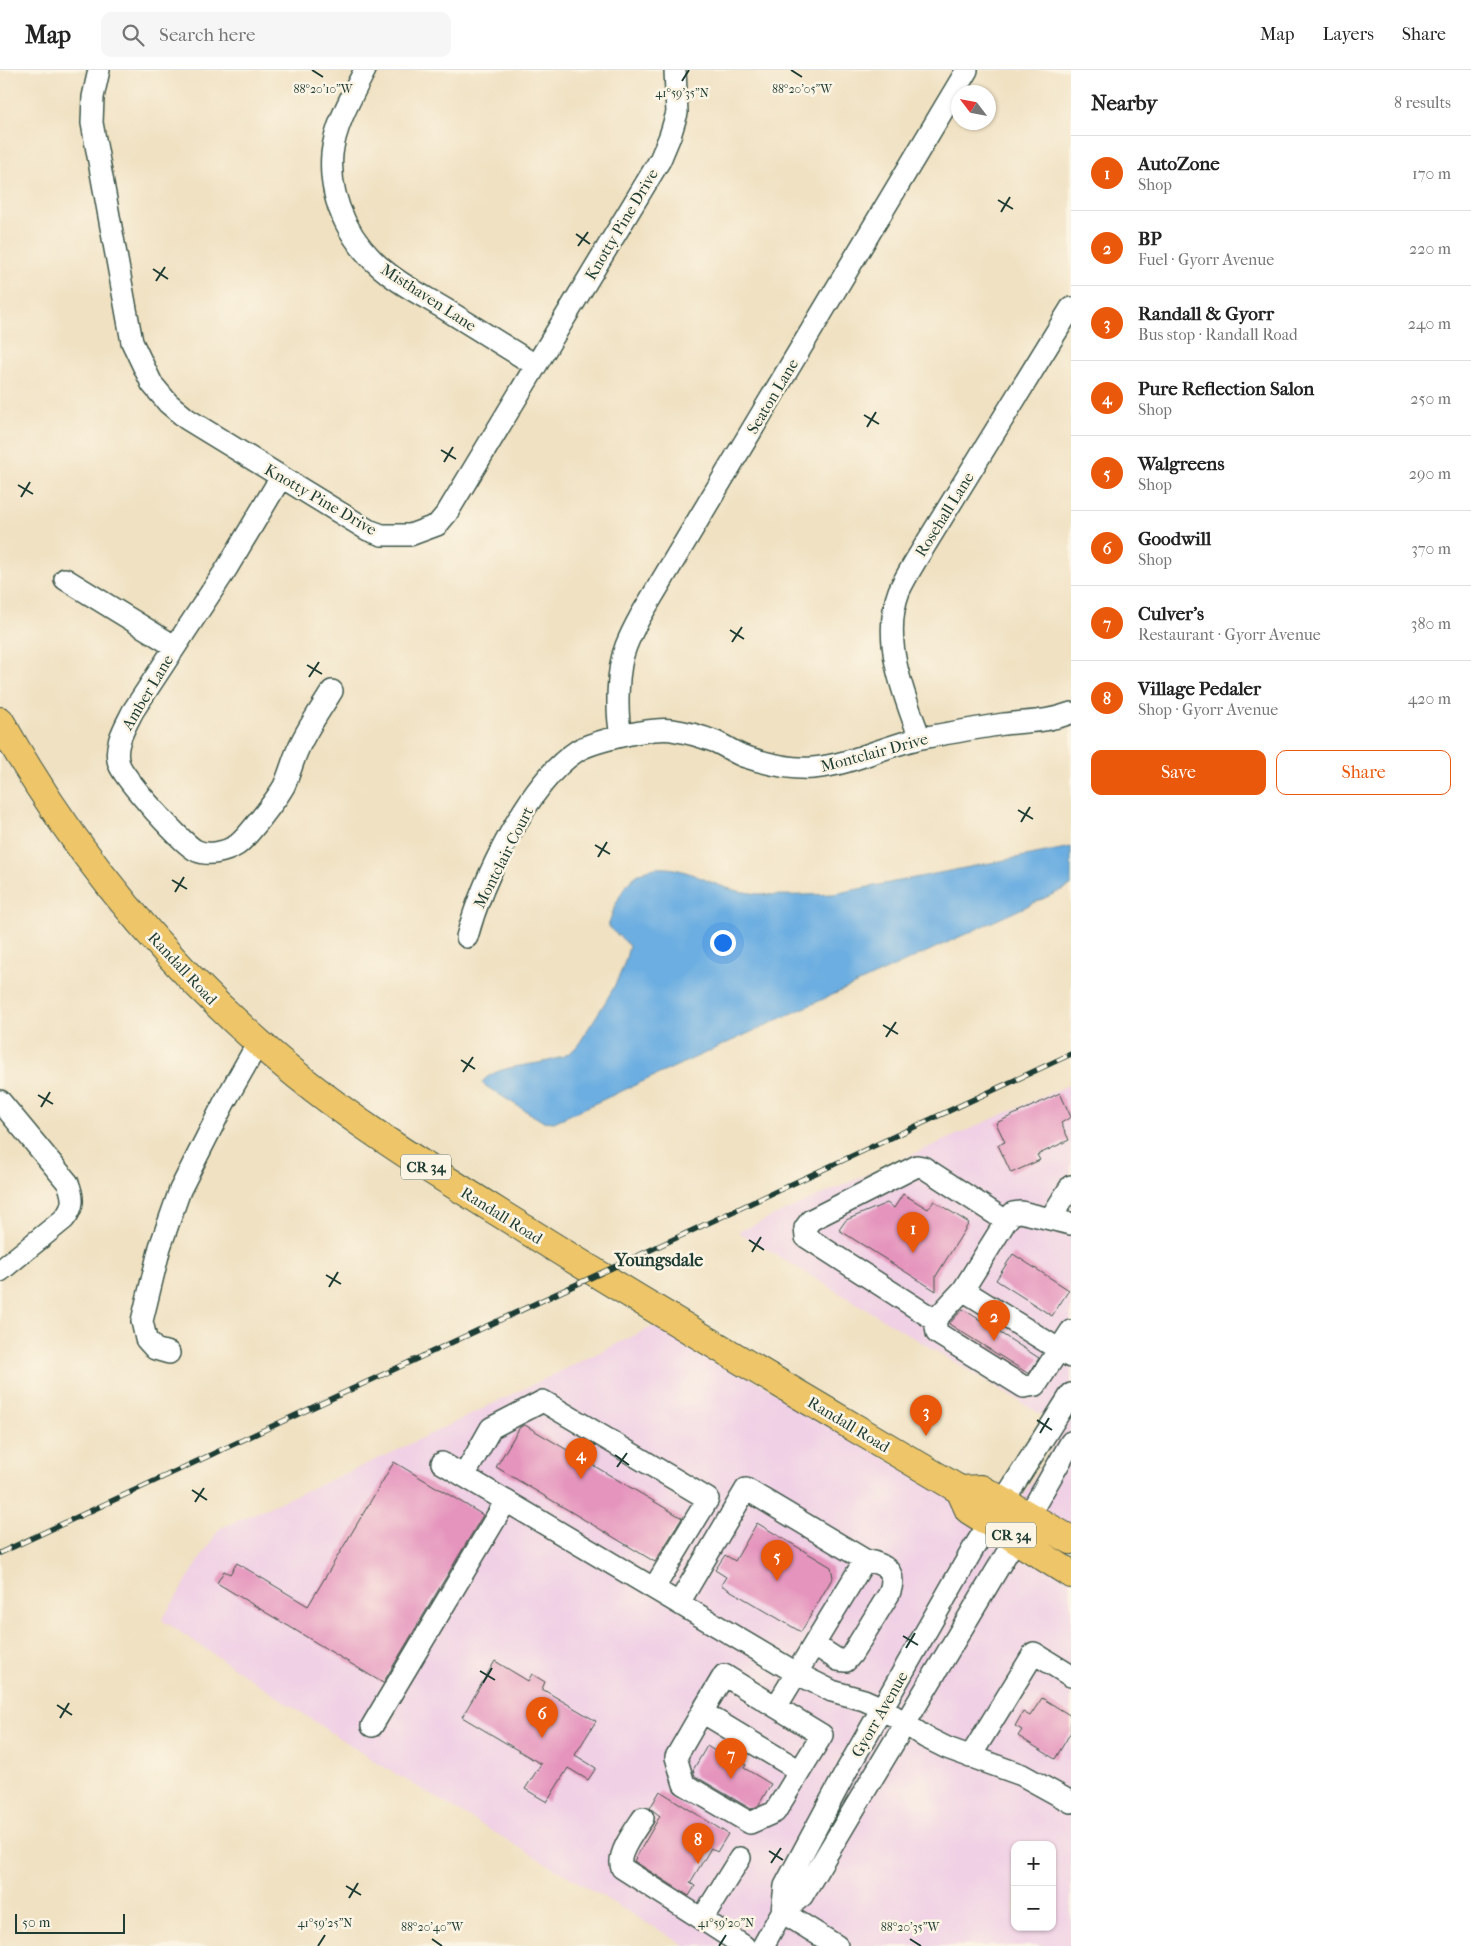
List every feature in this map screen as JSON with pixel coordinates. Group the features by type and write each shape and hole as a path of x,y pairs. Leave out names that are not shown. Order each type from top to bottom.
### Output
{"main road":[{"name":"Randall Road","path":"0,721 39,788 104,878 174,960 212,1000 258,1043 336,1106 425,1167 597,1274 960,1490 981,1489 996,1511 1022,1527 1071,1574"},
{"name":"Randall Road","path":"1022,1527 1071,1540"}],"street":[{"name":"Knotty Pine Drive","path":"99,70 93,97 92,123 132,342 152,384 168,403 188,420 368,530 382,535 410,535 437,525 447,513 660,160 677,113 676,70"},
{"name":"Misthaven Lane","path":"365,70 338,128 332,154 332,182 338,206 351,233 368,255 390,275 535,365"},
{"name":"Seaton Lane","path":"621,736 619,705 621,668 626,647 640,617 967,70"},
{"name":"Rosehall Lane","path":"920,738 903,692 891,632 899,592 916,560 1071,308"},
{"name":"Amber Lane","path":"281,477 227,568 133,711 122,732 117,748 119,764 129,779 178,838 199,852 214,854 236,845 249,832 283,787 299,746 332,691"},
{"path":"65,579 174,646"},
{"name":"Montclair Drive","path":"621,736 650,730 672,730 715,742 741,755 766,763 813,768 844,762 920,738 1005,724 1054,720 1071,713"},
{"name":"Montclair Court","path":"467,937 473,917 496,862 516,823 531,800 552,774 578,750 621,736"},
{"path":"169,1353 155,1349 146,1339 142,1321 160,1247 180,1190 224,1103 258,1043"},
{"path":"0,1101 68,1183 74,1196 71,1210 64,1218 0,1271"},
{"path":"1006,1221 923,1167 917,1166 811,1220 805,1228 806,1237 935,1320 938,1333 1024,1388 1036,1385 1065,1354 1071,1331"},
{"path":"1050,1219 1071,1186"},
{"path":"935,1320 963,1290 1006,1221 1013,1213 1022,1212 1071,1224"},
{"path":"963,1290 1065,1354"},
{"name":"Gyorr Avenue","path":"782,1912 785,1886 882,1708 996,1511 1071,1394"},
{"path":"464,1476 491,1428 543,1401 552,1406 708,1499 654,1588"},
{"name":"Gyorr Avenue","path":"763,1946 782,1912 802,1896 1071,1442"},
{"path":"442,1463 798,1674 832,1691 864,1700 882,1708 925,1737 970,1758 1022,1775 1071,1802"},
{"path":"679,1603 746,1490 865,1560 882,1564 887,1568 891,1577 892,1586 889,1594 846,1661 838,1660 814,1645"},
{"path":"372,1726 506,1501"},
{"path":"776,1707 798,1674 865,1560"},
{"path":"970,1758 1034,1653 1071,1676"},
{"path":"724,1675 776,1707 822,1735 775,1812 750,1823 684,1784 676,1758 724,1675"},
{"path":"702,1712 800,1771"},
{"path":"642,1818 621,1855 620,1862 622,1868 744,1946"},
{"path":"702,1920 740,1858"},
{"path":"782,1912 837,1946"}],"shaded area":[{"path":"1071,1084 1071,1546 1014,1511 1064,1428 738,1232"},
{"path":"660,1323 1071,1571 1071,1946 686,1946 374,1761 162,1620 219,1529 391,1453"}],"water":[{"path":"1071,847 1071,886 554,1122 542,1121 482,1082 490,1075 500,1071 560,1058 578,1045 618,979 626,957 629,946 608,926 624,889 640,873 651,869 664,868 679,870 727,888 755,894 833,894"}],"building":[{"path":"1060,1093 1071,1117 1061,1123 1069,1140 1037,1155 1040,1160 1011,1173 998,1145 1005,1142 996,1123"},
{"path":"903,1194 928,1209 934,1201 969,1223 936,1276 936,1291 839,1230 846,1220 887,1203 894,1208"},
{"path":"1013,1254 1069,1290 1052,1316 996,1280"},
{"path":"963,1309 1039,1358 1029,1374 949,1324"},
{"path":"525,1425 682,1518 655,1562 496,1467 520,1427"},
{"path":"394,1462 483,1515 383,1683 217,1583 224,1571 230,1574 237,1563 308,1606"},
{"path":"757,1523 831,1567 833,1577 801,1632 721,1585 726,1577 715,1570 725,1555 735,1561"},
{"path":"495,1661 528,1681 532,1674 545,1682 542,1689 596,1721 575,1755 596,1768 588,1780 568,1768 547,1802 525,1789 541,1764 462,1717"},
{"path":"1042,1698 1071,1716 1071,1732 1055,1759 1018,1736 1022,1730 1015,1726 1023,1712 1030,1716"},
{"path":"707,1746 729,1760 732,1756 746,1765 744,1768 771,1784 758,1806 751,1809 695,1776 693,1770"},
{"path":"660,1791 728,1834 717,1852 711,1848 690,1883 695,1886 689,1896 634,1861 660,1816 650,1808"}],"railway":[{"path":"0,1553 1071,1054"}],"place":[{"name":"AutoZone","path":"913,1253"},
{"name":"BP","path":"994,1341"},
{"name":"Randall & Gyorr","path":"926,1436"},
{"name":"Pure Reflection Salon","path":"581,1479"},
{"name":"Walgreens","path":"777,1581"},
{"name":"Goodwill","path":"542,1738"},
{"name":"Culver's","path":"731,1779"},
{"name":"Village Pedaler","path":"698,1864"}],"district":[{"name":"Youngsdale","path":"659,1260"}]}
